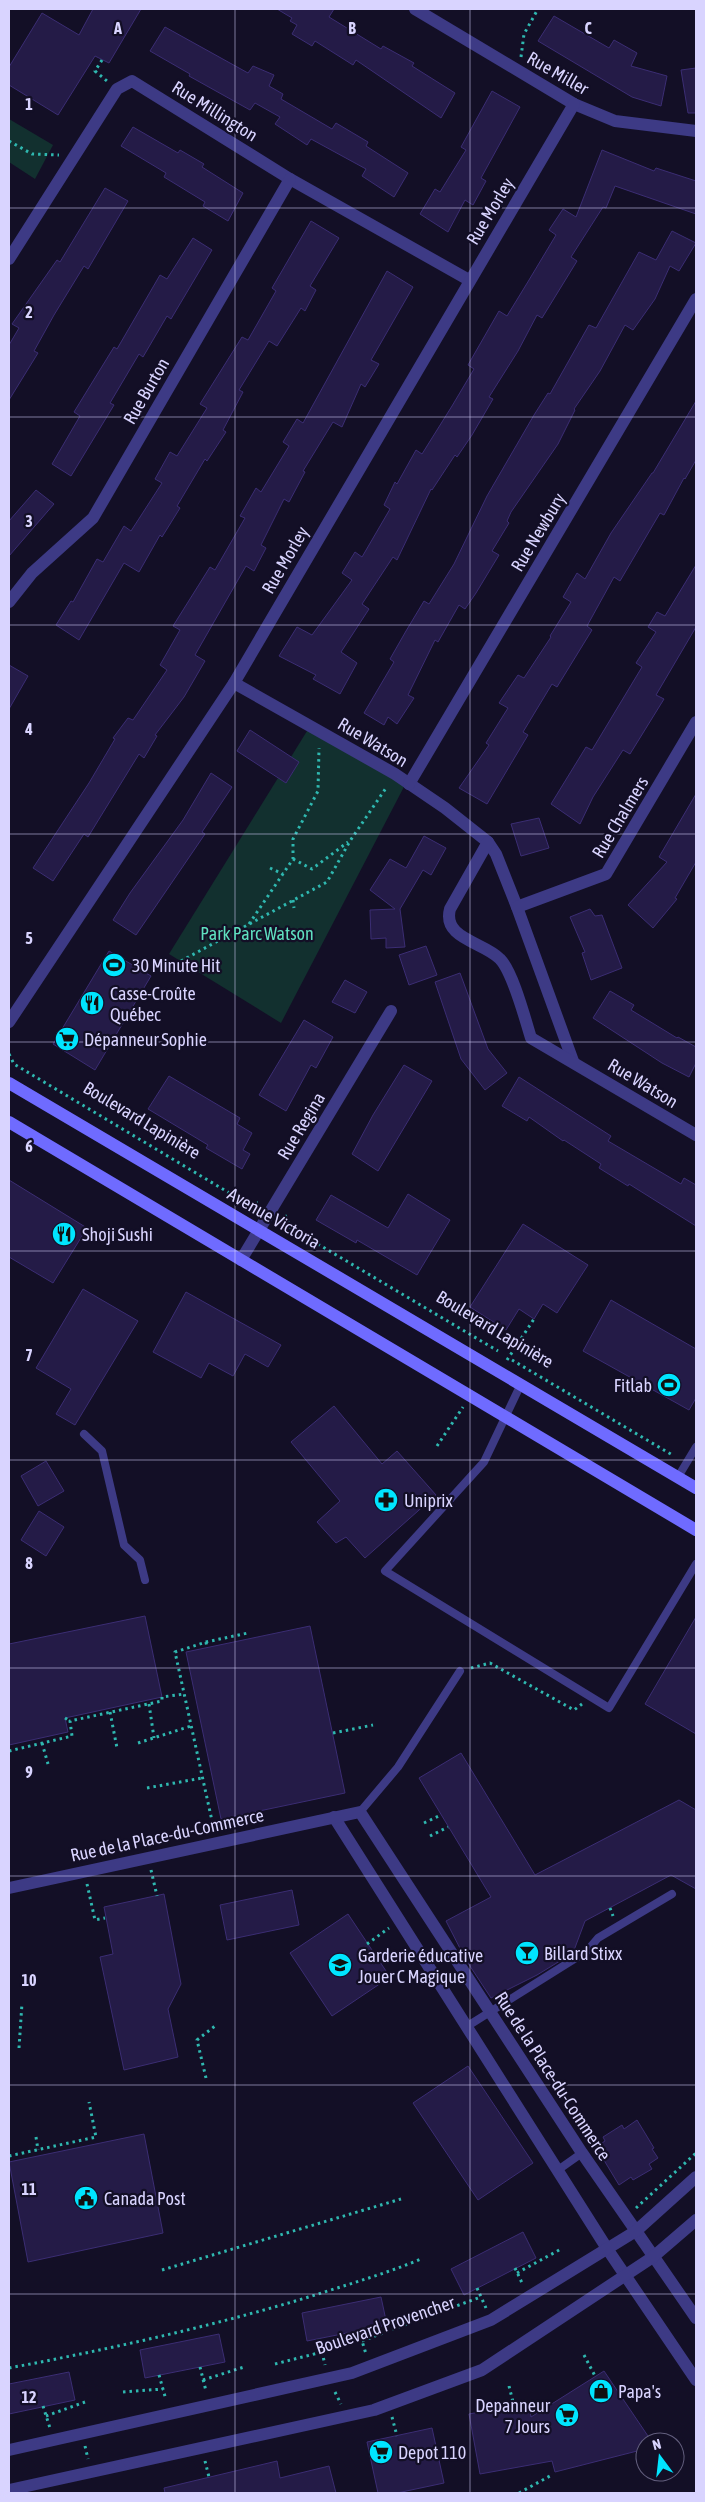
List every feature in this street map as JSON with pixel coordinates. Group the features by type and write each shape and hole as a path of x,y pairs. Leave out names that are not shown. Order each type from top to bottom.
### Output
{"main road":[{"name":"Avenue Victoria","path":"9,1083 521,1384"},
{"path":"9,1122 696,1530"},
{"name":"Boulevard Lapinière","path":"521,1384 696,1488"}],"street":[{"name":"Rue Miller","path":"415,9 574,104 615,121 696,131"},
{"name":"Rue Millington","path":"117,89 132,81 290,179 469,280"},
{"path":"9,259 117,89"},
{"name":"Rue Morley","path":"9,1022 234,683 574,104"},
{"name":"Rue Burton","path":"9,602 32,573 93,518 290,179"},
{"name":"Rue Newbury","path":"409,784 696,298"},
{"name":"Rue Watson","path":"234,683 260,696 409,784 488,842 496,854 517,907 573,1061"},
{"name":"Rue Chalmers","path":"517,907 606,874 696,722"},
{"name":"Rue Watson","path":"488,842 450,909 447,919 452,929 500,958 509,974 531,1038 696,1134"},
{"name":"Rue Regina","path":"241,1260 391,1011"},
{"name":"Rue de la Place-du-Commerce","path":"9,1888 360,1812 582,2153 696,2318"},
{"path":"334,1817 608,2250 627,2275 696,2380"},
{"name":"Boulevard Provencher","path":"9,2450 328,2379 369,2367 490,2320 608,2250 636,2230 696,2177"},
{"path":"9,2490 374,2410 482,2370 654,2257 696,2220"}],"lane":[{"path":"521,1384 484,1462 385,1571 609,1708 696,1564"},
{"path":"84,1434 102,1451 124,1545 140,1560 145,1580"},
{"path":"678,1477 696,1447"},
{"path":"360,1812 398,1767 460,1671"},
{"path":"466,2026 587,1951 598,1938 672,1894"},
{"path":"558,2170 582,2153"}],"path":[{"path":"519,71 524,34 538,9"},
{"path":"102,60 95,72 117,89"},
{"path":"9,141 32,154 74,156"},
{"path":"249,924 293,859 293,839 318,791 319,748"},
{"path":"181,961 327,882 350,840 386,788"},
{"path":"293,859 312,870 350,840"},
{"path":"270,868 283,874"},
{"path":"293,900 294,908"},
{"name":"Boulevard Lapinière","path":"9,1054 14,1064 246,1203 254,1204 263,1201"},
{"name":"Boulevard Lapinière","path":"284,1214 287,1216 286,1220 290,1227 300,1234 687,1463"},
{"path":"500,1372 534,1319"},
{"path":"437,1446 470,1396"},
{"path":"217,1843 175,1652 206,1642 248,1633"},
{"path":"206,1642 207,1648"},
{"path":"460,1671 490,1663 574,1710 592,1697"},
{"path":"65,1718 70,1721 162,1701 162,1697 184,1694"},
{"path":"149,1704 154,1738"},
{"path":"110,1712 117,1748"},
{"path":"9,1751 72,1736 70,1721"},
{"path":"333,1733 373,1725"},
{"path":"138,1743 191,1726"},
{"path":"42,1743 48,1764"},
{"path":"147,1788 202,1778"},
{"path":"424,1823 441,1815"},
{"path":"430,1836 448,1827"},
{"path":"148,1858 157,1896"},
{"path":"84,1871 95,1920 105,1918"},
{"path":"368,1944 399,1920"},
{"path":"19,2048 22,2003"},
{"path":"206,2078 197,2040 215,2026"},
{"path":"9,2156 96,2137 89,2102"},
{"path":"36,2137 38,2150"},
{"path":"626,2217 696,2153"},
{"path":"162,2270 401,2198"},
{"path":"517,2273 561,2249"},
{"path":"9,2368 114,2348 232,2320 389,2272 420,2259"},
{"path":"515,2290 530,2281"},
{"path":"477,2288 490,2320"},
{"path":"445,2310 481,2297"},
{"name":"Boulevard Provencher","path":"477,2311 493,2303"},
{"path":"362,2341 409,2323"},
{"path":"359,2330 369,2367"},
{"path":"319,2339 328,2379 347,2416"},
{"name":"Boulevard Provencher","path":"358,2356 374,2351"},
{"path":"275,2364 322,2352"},
{"path":"584,2355 595,2376"},
{"name":"Boulevard Provencher","path":"316,2368 333,2363"},
{"path":"200,2367 206,2393"},
{"path":"203,2380 244,2367"},
{"path":"160,2375 166,2403"},
{"path":"509,2386 514,2406"},
{"path":"124,2392 163,2389"},
{"path":"198,2395 214,2391"},
{"path":"158,2404 174,2401"},
{"path":"46,2416 85,2402"},
{"path":"43,2406 53,2441"},
{"path":"41,2429 57,2426"},
{"path":"83,2434 91,2472"},
{"path":"519,2493 550,2476"}],"green space":[{"path":"9,119 53,145 35,179 9,162"},
{"name":"Park Parc Watson","path":"312,723 407,781 281,1023 169,954"}],"building":[{"path":"93,9 141,9 109,63 95,56 58,115 9,85 9,67 42,13 79,35"},
{"path":"277,9 334,9 329,17 381,49 383,46 414,63 412,66 455,93 441,118 356,60 353,65 315,41 312,46 292,34 297,25 290,21 292,18"},
{"path":"554,16 609,48 614,40 637,53 631,66 667,76 661,106 632,97 538,41"},
{"path":"165,27 248,73 253,66 274,75 269,86 283,94 281,99 332,129 336,123 368,142 366,146 408,173 394,197 362,176 366,169 311,139 307,145 275,124 280,117 255,103 250,110 189,76 190,74 150,51"},
{"path":"696,68 696,113 688,113 681,70"},
{"path":"492,91 520,107 481,178 486,181 473,205 465,200 448,232 420,214 435,189 440,192 466,150 461,147"},
{"path":"133,127 178,153 180,150 204,164 202,167 243,193 228,221 203,206 205,202 164,177 166,173 121,146"},
{"path":"602,150 654,171 656,168 696,181 696,214 615,186 606,208 603,207 571,257 577,261 542,318 537,315 518,351 489,397 493,399 472,435 431,489 397,560 393,557 362,604 369,609 341,652 357,663 340,694 313,679 316,675 279,656 297,627 312,635 352,580 342,573 355,552 362,557 390,509 384,505 395,482 397,484 416,450 422,454 452,406 474,369 468,365 499,311 507,316 556,235 549,230 563,209 576,217"},
{"path":"105,188 128,201 88,269 84,266 54,315 34,351 38,353 9,400 9,345 19,328 12,324 57,260 60,262"},
{"path":"311,221 339,238 310,286 316,290 305,311 301,308 277,346 269,341 239,390 243,392 223,430 226,432 207,461 205,459 177,506 180,508 162,537 160,535 139,572 124,563 79,640 56,625 71,601 73,602 97,559 103,562 124,526 131,531 162,483 155,479 170,452 177,456 207,408 200,404 242,337 248,340 276,291 272,288"},
{"path":"672,231 696,243 679,271 670,266 655,299 633,330 625,325 600,371 574,409 558,444 511,512 507,521 509,523 492,551 499,555 465,609 459,605 438,642 435,640 408,695 414,698 397,724 388,717 384,725 364,713 394,662 390,659 406,631 424,601 429,604 454,564 487,496 534,415 548,393 550,394 589,325 596,328 639,252 656,260"},
{"path":"193,238 212,250 171,319 167,316 143,357 139,354 110,403 114,405 71,476 52,464 80,416 74,412 114,347 117,349 160,275 167,279"},
{"path":"387,271 413,287 371,360 379,364 365,387 361,384 342,427 333,422 303,471 305,472 289,502 284,499 261,545 266,548 254,571 246,566 195,655 205,661 184,697 155,735 157,736 144,758 139,754 88,837 84,834 53,881 33,868 89,783 115,739 113,738 128,718 133,720 167,670 160,665 180,630 173,626 210,567 215,570 245,518 240,516 256,488 261,492 289,446 283,442 297,419 303,423"},
{"path":"696,401 696,460 664,515 660,513 620,581 614,577 587,626 592,630 557,687 552,684 523,732 528,735 487,804 459,788 489,745 486,743 508,708 499,703 518,675 524,678 551,637 571,602 563,597 577,573 585,579 611,533 653,473"},
{"path":"36,490 54,504 9,556 9,521"},
{"path":"696,565 696,627 656,695 664,699 630,754 623,750 593,797 580,824 551,804 586,747 592,750 642,667 636,663 656,632 648,627 657,612 665,616"},
{"path":"9,665 28,676 9,709"},
{"path":"250,730 299,762 286,783 237,751"},
{"path":"211,773 232,787 202,832 205,834 136,935 113,920 130,893 183,820"},
{"path":"696,794 696,862 675,898 677,899 653,928 628,905 667,862 659,857"},
{"path":"539,818 549,848 521,856 511,824"},
{"path":"424,836 446,848 431,875 423,870 400,909 405,947 386,948 386,938 371,939 370,910 395,909 370,890 390,859 406,868"},
{"path":"590,909 595,916 602,915 622,968 591,980 582,953 585,952 570,917"},
{"path":"426,946 437,975 409,985 399,955"},
{"path":"109,951 151,976 95,1070 53,1044"},
{"path":"460,973 488,1049 507,1073 485,1090 461,1059 435,982"},
{"path":"345,980 367,992 355,1013 332,1002"},
{"path":"610,991 634,1005 631,1010 677,1038 696,1047 696,1063 689,1077 662,1063 593,1018"},
{"path":"304,1020 333,1037 316,1068 311,1065 286,1111 259,1095"},
{"path":"404,1065 432,1081 378,1171 352,1154 373,1115"},
{"path":"169,1076 240,1118 237,1124 252,1133 243,1150 250,1154 242,1169 206,1148 208,1145 148,1109"},
{"path":"519,1077 611,1136 608,1141 681,1184 684,1178 696,1185 696,1226 629,1184 628,1186 599,1168 601,1164 563,1141 529,1117 527,1121 502,1106"},
{"path":"9,1180 87,1228 53,1283 9,1257"},
{"path":"408,1194 450,1220 417,1275 357,1240 356,1243 316,1220 331,1195 388,1228"},
{"path":"523,1224 588,1265 557,1313 543,1304 534,1319 519,1309 506,1330 470,1307"},
{"path":"83,1289 138,1321 75,1425 56,1414 71,1389 36,1368"},
{"path":"186,1292 281,1345 268,1367 245,1354 233,1376 209,1363 201,1378 153,1352"},
{"path":"611,1300 696,1349 696,1398 689,1410 583,1351"},
{"path":"334,1406 382,1464 397,1451 436,1495 365,1558 346,1537 336,1543 317,1522 340,1501 291,1442"},
{"path":"46,1461 64,1491 38,1506 21,1476"},
{"path":"39,1511 64,1527 46,1556 21,1540"},
{"path":"145,1616 162,1697 65,1718 68,1732 9,1745 9,1644"},
{"path":"696,1617 696,1734 645,1704"},
{"path":"310,1626 345,1793 221,1819 186,1652"},
{"path":"461,1753 535,1875 679,1800 696,1810 696,1889 671,1875 585,1921 573,1953 537,1975 491,1998 466,1960 446,1921 491,1897 419,1778"},
{"path":"292,1890 299,1925 227,1940 220,1905"},
{"path":"164,1894 181,1984 168,2009 178,2057 124,2070 100,1957 113,1954 104,1907"},
{"name":"Garderie éducative Jouer C Magique","path":"348,1914 390,1977 332,2016 290,1953"},
{"path":"468,2066 533,2163 478,2200 413,2103"},
{"path":"637,2120 658,2158 649,2164 652,2169 633,2180 631,2177 619,2185 596,2147 605,2141 603,2137 622,2125 624,2129"},
{"name":"Canada Post","path":"144,2134 163,2233 28,2262 9,2162"},
{"path":"523,2232 536,2258 464,2295 451,2269"},
{"path":"381,2297 387,2325 307,2341 302,2313"},
{"path":"219,2334 225,2362 145,2378 140,2350"},
{"path":"604,2371 645,2432 635,2432 635,2452 555,2472 552,2461 480,2474 469,2414 529,2403 531,2417"},
{"path":"69,2372 75,2400 9,2414 9,2384"},
{"path":"432,2428 444,2483 397,2493 378,2493 367,2442"},
{"path":"277,2461 280,2478 329,2466 336,2493 165,2493 164,2488"}],"place":[{"name":"30 Minute Hit","path":"114,965"},
{"name":"Casse-Croûte Québec","path":"92,1003"},
{"name":"Dépanneur Sophie","path":"67,1039"},
{"name":"Shoji Sushi","path":"64,1234"},
{"name":"Fitlab","path":"669,1385"},
{"name":"Uniprix","path":"386,1500"},
{"name":"Billard Stixx","path":"527,1953"},
{"name":"Garderie éducative Jouer C Magique","path":"340,1965"},
{"name":"Canada Post","path":"86,2198"},
{"name":"Papa's","path":"601,2391"},
{"name":"Depanneur 7 Jours","path":"567,2415"},
{"name":"Depot 110","path":"381,2452"}]}
